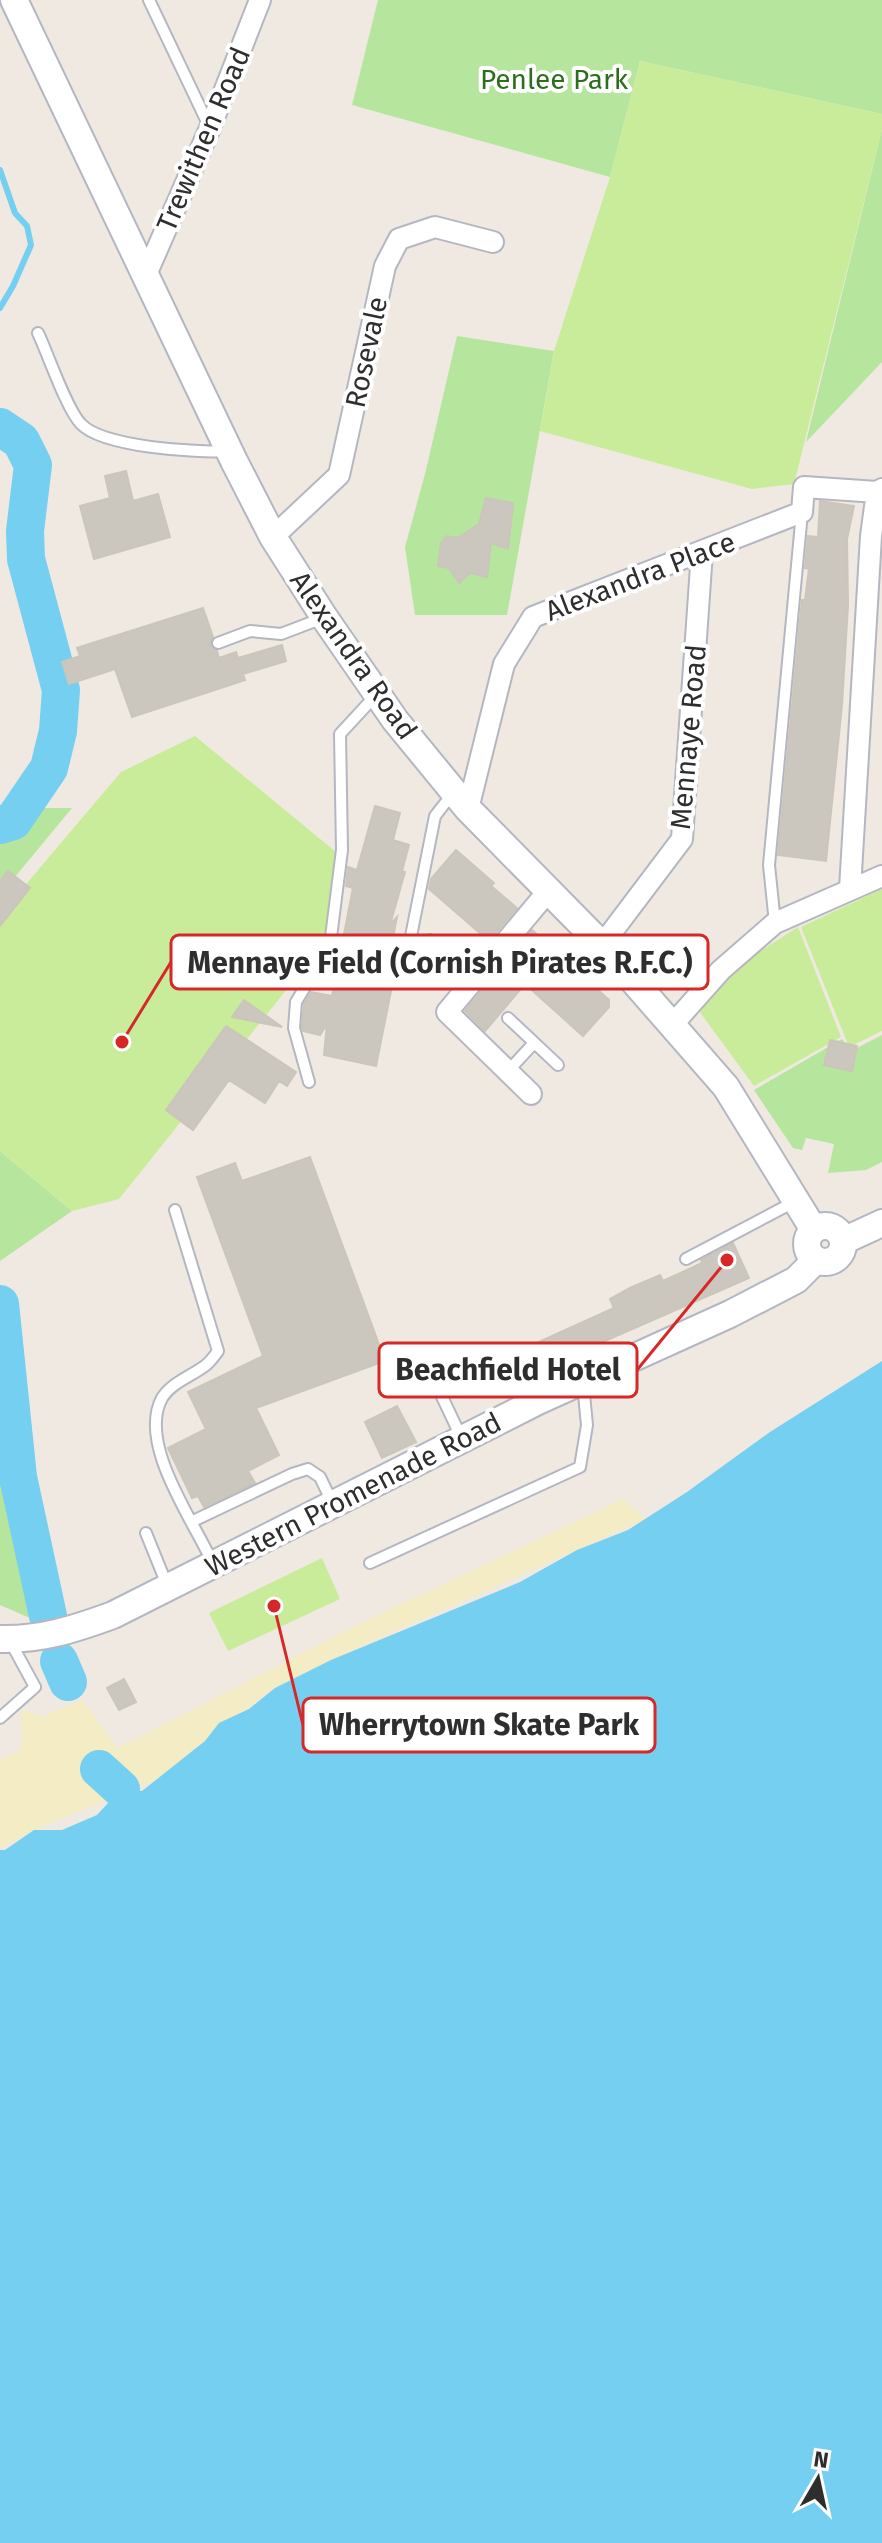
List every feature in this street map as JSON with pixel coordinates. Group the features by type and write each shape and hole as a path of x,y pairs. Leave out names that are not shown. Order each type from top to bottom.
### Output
{"street":[{"name":"Alexandra Road","path":"14,0 229,450 273,537 324,617 377,693 461,800 602,945 726,1087 814,1230"},
{"name":"Trewithen Road","path":"145,277 210,128 260,0"},
{"name":"Rosevale","path":"273,537 339,475 385,266 399,239 435,227 493,242"},
{"path":"802,512 804,487 880,490 871,536 850,889"},
{"name":"Alexandra Place","path":"461,800 504,664 533,617 802,512"},
{"name":"Mennaye Road","path":"602,945 682,839 702,552"},
{"path":"673,1024 721,970 775,923 882,876"},
{"path":"531,1094 447,1012 549,890"},
{"path":"843,1241 882,1223"},
{"path":"824,1226 832,1228 843,1241 835,1259 825,1262 816,1260 807,1245 814,1230 824,1226"},
{"name":"Western Promenade Road","path":"3,1635 37,1639 113,1615 462,1439 730,1314 796,1280 816,1260"}],"lane":[{"path":"149,0 210,128"},
{"path":"38,333 72,410 80,424 90,431 130,443 175,450 199,453 229,450"},
{"path":"775,923 769,865 802,512"},
{"path":"218,643 250,631 281,634 324,617"},
{"path":"309,1082 294,1028 296,1002 330,945 342,850 340,734 377,693"},
{"path":"407,956 435,816 461,800"},
{"path":"430,940 472,983"},
{"path":"508,1018 558,1065"},
{"path":"508,1071 534,1043"},
{"path":"686,1259 796,1201"},
{"path":"175,1210 218,1351 206,1365 184,1377 163,1396 155,1417 157,1448 213,1564"},
{"path":"429,1369 462,1439"},
{"path":"370,1563 580,1467 587,1425 583,1382"},
{"path":"193,1521 308,1469 320,1477 333,1504"},
{"path":"146,1533 168,1587"},
{"path":"0,1718 35,1687 3,1635"}],"green space":[{"name":"Penlee Park","path":"378,0 882,0 882,114 640,61 610,177 352,105"},
{"path":"640,61 882,114 882,129 794,484 752,489 540,431 554,351 610,177"},
{"path":"882,129 882,362 806,442"},
{"path":"457,336 554,351 507,615 415,615 405,547"},
{"path":"195,736 342,857 331,934 119,1199 72,1211 0,1151 0,915 121,772"},
{"path":"0,808 72,808 0,895"},
{"path":"882,889 882,1031 849,1047 801,927"},
{"path":"798,927 841,1037 754,1086 699,1011 726,973"},
{"path":"882,1035 882,1162 866,1170 828,1173 834,1144 806,1138 802,1150 793,1148 754,1090 842,1039 851,1051"},
{"path":"0,1151 72,1211 0,1261"},
{"path":"0,1337 13,1477 32,1583 30,1618 0,1605"},
{"path":"322,1558 340,1599 228,1651 209,1613"}],"sand":[{"path":"623,1499 646,1519 275,1687 154,1781 34,1830 0,1848 0,1760 22,1749 21,1710 43,1716 82,1700 118,1748 355,1626"}],"water":[{"path":"882,1361 882,2543 0,2543 0,1850 5,1850 34,1830 62,1830 97,1815 121,1789 142,1791 205,1741 219,1723 249,1709 275,1688 331,1660 520,1582 577,1550 628,1530 770,1432"}],"building":[{"path":"126,471 133,501 158,494 170,537 94,559 80,506 110,498 105,476"},
{"path":"486,498 513,503 508,549 491,543 487,577 470,573 459,583 449,568 438,566 441,543 447,536 457,538 479,524"},
{"path":"820,501 854,506 847,539 848,605 842,705 826,861 778,855 802,600 805,600 809,569 805,568 808,536 818,537"},
{"path":"203,608 213,637 210,645 219,658 236,652 238,658 282,645 286,661 243,674 245,680 132,717 115,669 69,684 62,662 80,656 77,648"},
{"path":"375,806 400,813 393,840 409,845 390,925 397,917 383,989 391,991 376,1066 324,1055 327,1024 320,1035 303,1031 302,1027 304,1004 311,992 332,996 353,888 346,886 348,867 357,870"},
{"path":"456,850 517,908 489,941 429,889 431,879"},
{"path":"8,871 30,888 0,926 0,881"},
{"path":"532,930 609,1000 609,1007 583,1036 525,984 485,1031 465,1011"},
{"path":"244,1000 282,1027 232,1017"},
{"path":"226,1026 296,1072 287,1086 279,1081 265,1103 229,1080 193,1130 166,1110"},
{"path":"830,1040 857,1046 852,1071 824,1065"},
{"path":"310,1157 385,1361 256,1408 279,1455 248,1471 255,1483 204,1507 198,1496 192,1498 168,1448 206,1429 188,1392 263,1356 197,1177 235,1163 242,1181"},
{"path":"733,1243 749,1278 532,1373 521,1350 614,1308 610,1299 630,1288 660,1275 663,1281 702,1263 701,1260"},
{"path":"397,1406 416,1442 382,1458 365,1422"},
{"path":"124,1679 136,1702 119,1710 107,1688"}],"waterway":[{"path":"0,170 15,213 27,226 31,245 0,308"},
{"path":"0,427 21,441 33,465 25,531 26,559 61,690 58,731 49,768 13,821 0,825"},
{"path":"0,1304 18,1477 48,1616"},
{"path":"59,1661 68,1682"},
{"path":"99,1769 121,1789"}],"place":[{"name":"Mennaye Field (Cornish Pirates R.F.C.)","path":"122,1042"},
{"name":"Beachfield Hotel","path":"727,1260"},
{"name":"Wherrytown Skate Park","path":"274,1606"}]}
